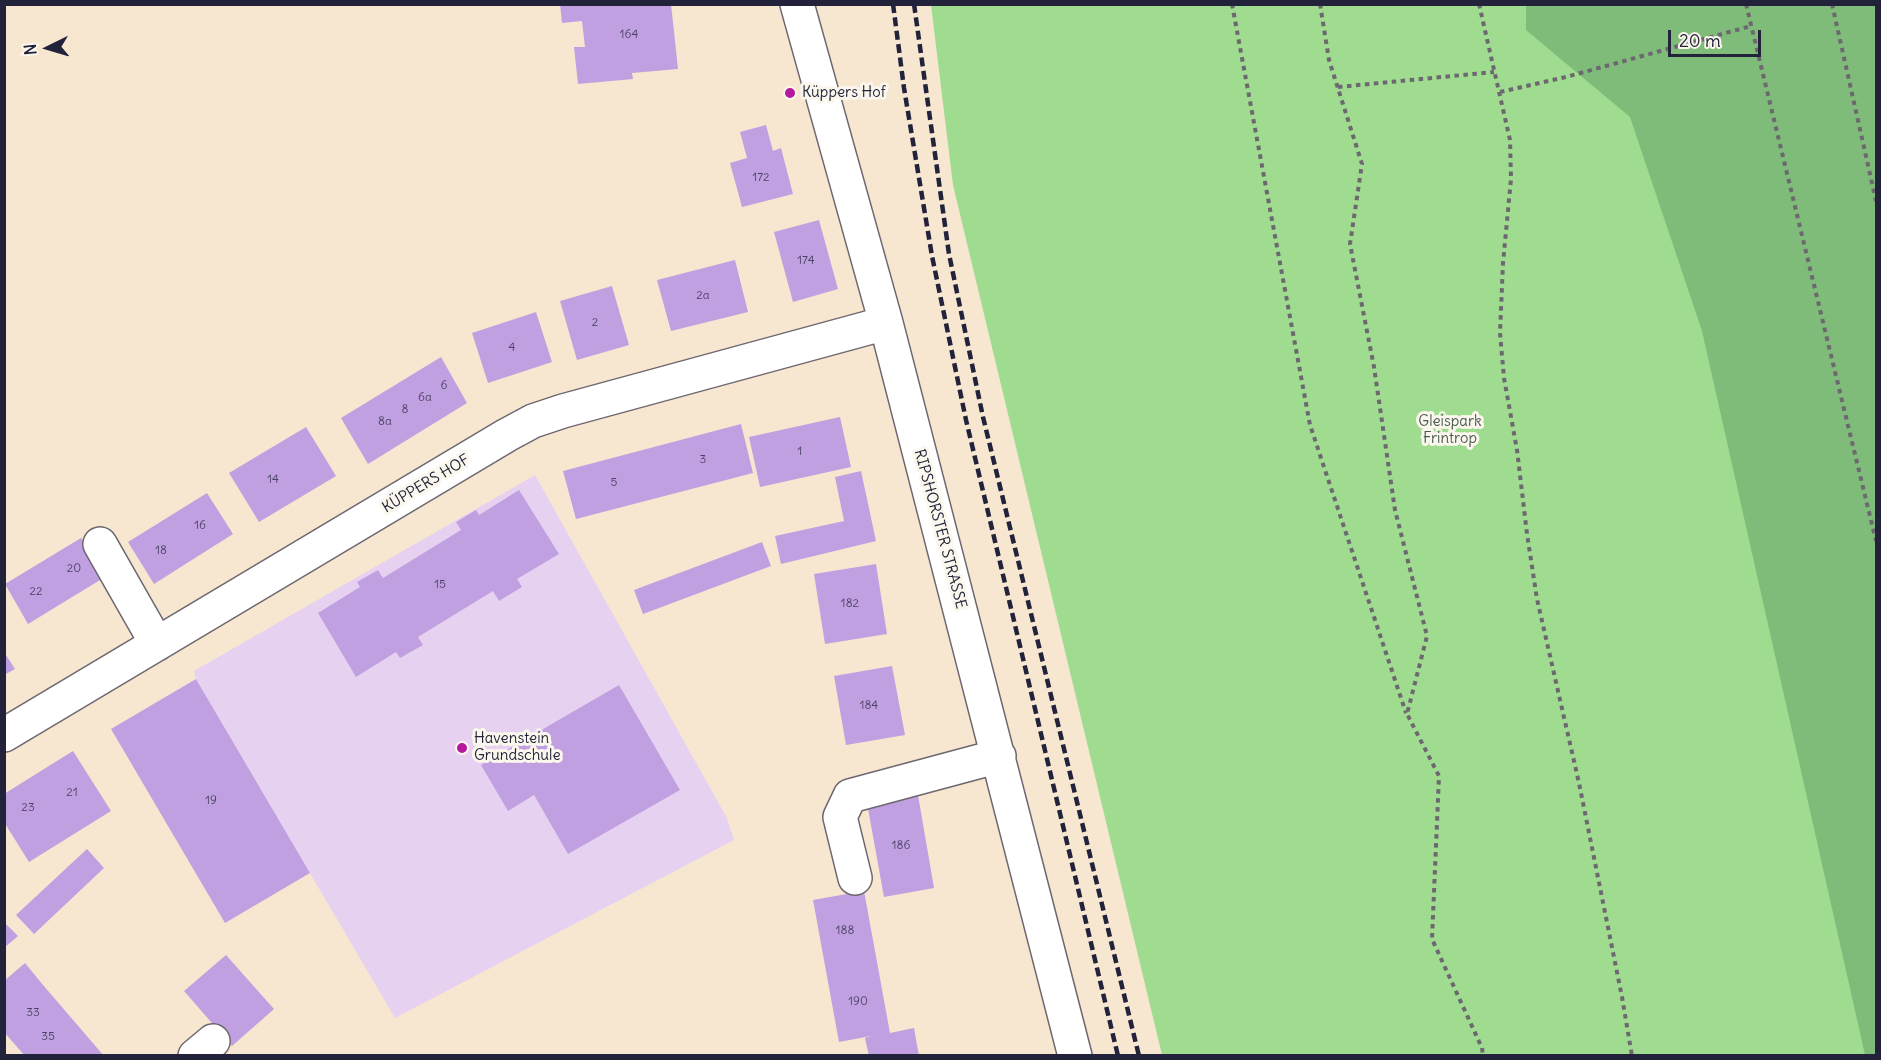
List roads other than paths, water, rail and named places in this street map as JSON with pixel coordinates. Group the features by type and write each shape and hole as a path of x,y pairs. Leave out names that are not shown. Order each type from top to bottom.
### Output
{"street":[{"name":"RIPSHORSTER STRASSE","path":"797,4 886,323 1075,1056"},
{"name":"KÜPPERS HOF","path":"4,735 533,421 886,323"},
{"path":"100,544 157,644"},
{"path":"855,879 840,817 850,796 999,756"}],"railway":[{"path":"893,4 904,88 932,256 966,420 1118,1056"},
{"path":"914,4 949,254 983,417 1139,1056"}],"place":[{"name":"Küppers Hof","path":"790,93"},
{"name":"Havenstein Grundschule","path":"462,748"}],"park label":[{"name":"Gleispark Frintrop","path":"1450,430"}]}
